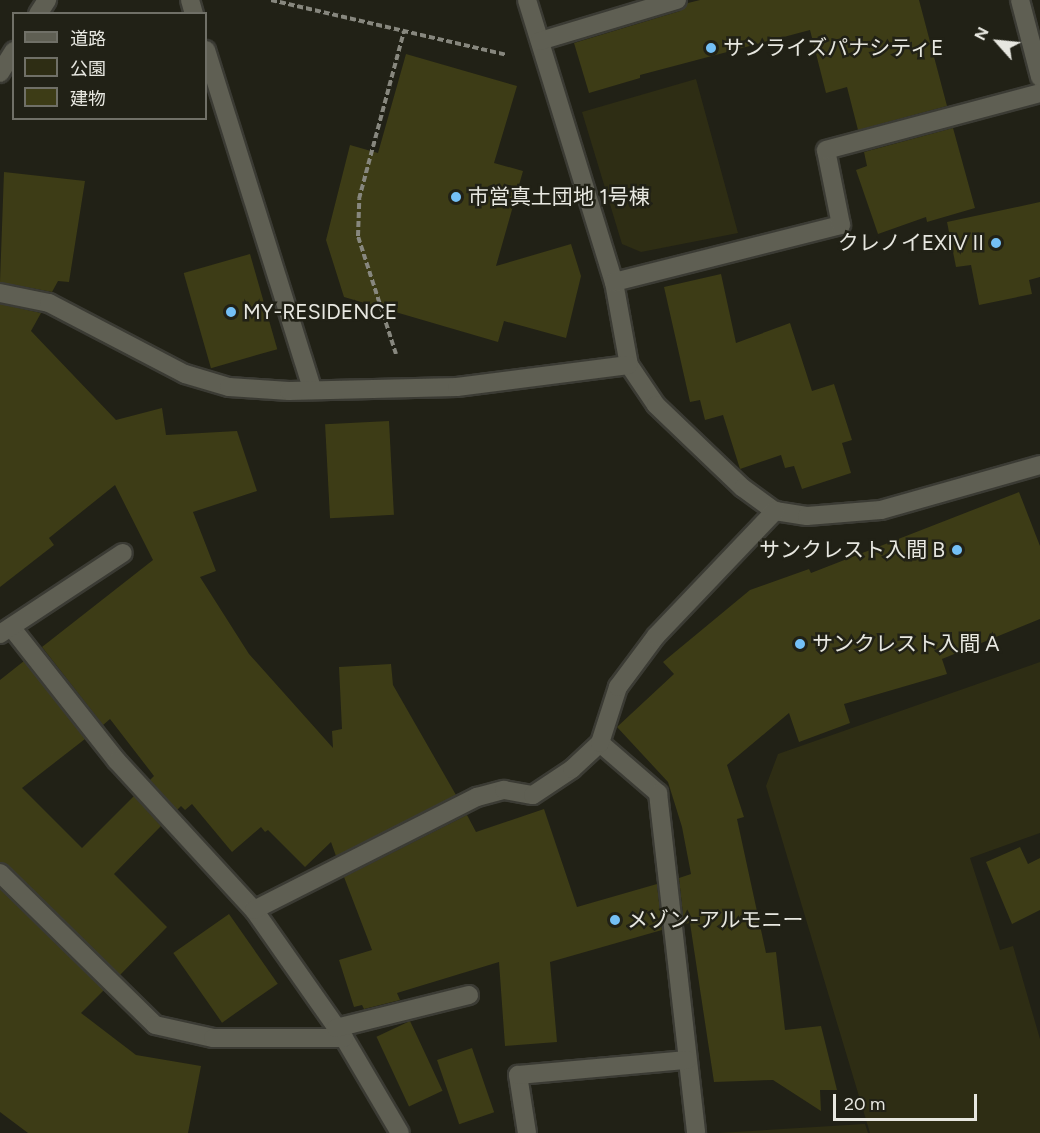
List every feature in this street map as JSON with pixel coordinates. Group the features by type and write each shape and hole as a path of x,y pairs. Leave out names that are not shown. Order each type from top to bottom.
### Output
{"street":[{"path":"527,0 614,282 629,365 656,405 743,488 775,511 807,516 881,510 1040,465"},
{"path":"540,41 677,0"},
{"path":"1020,0 1040,76"},
{"path":"0,73 12,54"},
{"path":"207,54 312,388"},
{"path":"614,282 841,225 826,150 1040,93"},
{"path":"0,293 49,303 185,374 218,384 289,391 312,388 457,387 629,365"},
{"path":"254,910 477,797 504,790 533,795 572,769 600,743 618,687 656,636 775,511"},
{"path":"123,553 6,631 117,762 254,910 340,1033 400,1133"},
{"path":"600,743 658,793 696,1133"},
{"path":"0,873 155,1025 213,1038 340,1033 469,995"},
{"path":"527,1133 518,1075 687,1060"}],"path":[{"path":"271,0 547,65"},
{"path":"404,31 359,199 358,236 407,389"}],"green space":[{"path":"696,79 738,233 641,252 622,244 582,112"},
{"path":"1040,662 1040,833 970,858 1000,950 1013,946 1040,1039 1040,1133 870,1133 766,786 778,754"},
{"path":"865,1124 868,1133 718,1133"}],"building":[{"path":"700,0 919,0 947,106 858,130 847,87 826,93 810,30 640,75 640,78 589,93 574,43 680,11 688,3"},
{"name":"市営真土団地 1号棟","path":"406,54 517,86 494,163 523,171 496,266 571,244 581,276 566,338 504,321 498,342 344,297 326,240 350,145 378,153"},
{"path":"953,128 975,208 927,222 926,217 878,234 856,170 867,166 864,152"},
{"path":"4,172 85,181 69,282 58,281 52,292 0,282"},
{"name":"クレノイEXIV II","path":"1040,202 1040,277 1029,280 1032,294 979,305 971,265 956,267 947,222"},
{"name":"MY-RESIDENCE","path":"250,254 277,349 211,368 184,273"},
{"path":"721,274 736,343 790,323 812,391 834,384 852,440 842,443 851,473 802,489 794,466 785,468 781,455 740,469 723,415 705,420 700,400 690,402 664,287"},
{"path":"0,304 41,313 31,331 116,420 162,408 166,435 237,431 257,491 193,512 216,571 200,577 249,654 333,748 332,731 342,729 339,667 391,664 393,685 456,795 336,856 331,842 305,867 268,830 265,832 261,827 232,852 192,804 185,810 181,806 177,810 150,780 154,776 110,719 103,725 42,647 153,560 115,485 49,538 54,545 0,587"},
{"path":"389,421 394,515 330,518 325,424"},
{"path":"1019,492 1040,546 1040,619 942,659 947,674 844,704 850,723 799,742 789,713 727,765 744,817 737,819 766,953 776,952 785,1030 821,1026 837,1090 820,1090 821,1111 773,1080 714,1082 690,923 684,924 679,878 691,874 682,827 668,782 617,727 674,674 663,662 750,590 809,569 811,573"},
{"path":"24,661 85,739 22,788 82,848 134,796 161,826 114,874 167,927 120,975 8,865 0,862 0,680"},
{"path":"544,809 577,907 657,884 662,930 550,962 557,1042 505,1046 499,962 397,993 400,1000 364,1009 362,1005 354,1007 339,960 372,950 344,877 467,815 476,832"},
{"path":"1020,847 1028,864 1040,858 1040,910 1012,924 986,862"},
{"path":"0,889 104,990 81,1013 136,1055 201,1066 188,1133 28,1133 0,1112"},
{"path":"229,914 278,984 222,1023 173,953"},
{"path":"410,1021 443,1091 409,1106 376,1037"},
{"path":"472,1048 494,1112 459,1124 437,1060"}],"place":[{"name":"サンライズパナシティE","path":"711,48"},
{"name":"市営真土団地 1号棟","path":"456,197"},
{"name":"クレノイEXIV II","path":"996,243"},
{"name":"MY-RESIDENCE","path":"231,312"},
{"name":"サンクレスト入間 B","path":"957,550"},
{"name":"サンクレスト入間 A","path":"800,644"},
{"name":"メゾン-アルモニー","path":"615,920"}]}
